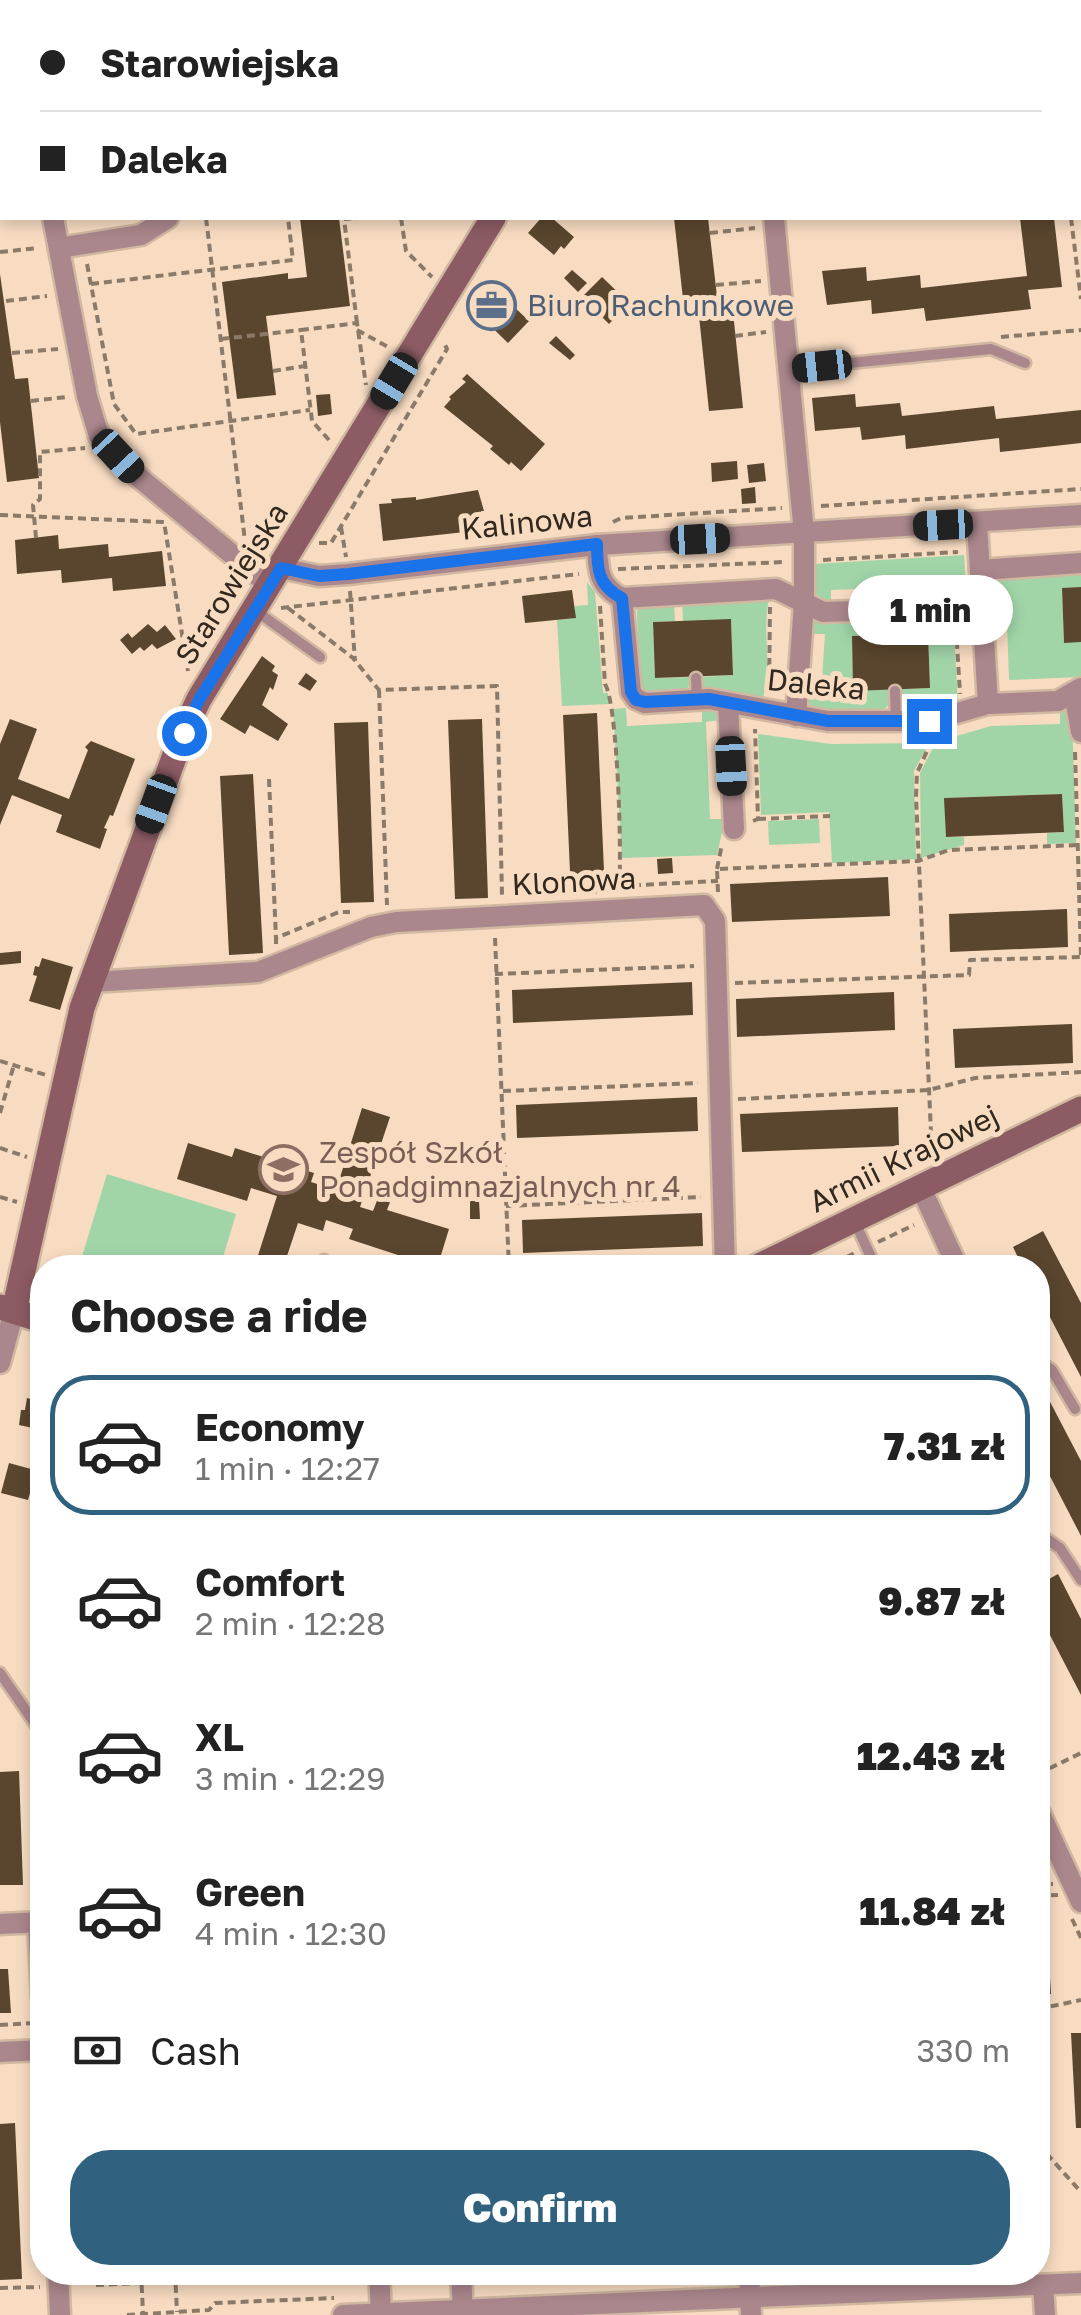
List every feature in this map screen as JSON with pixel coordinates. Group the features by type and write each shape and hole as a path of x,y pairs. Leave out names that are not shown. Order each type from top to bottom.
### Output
{"street":[{"name":"Kalinowa","path":"53,220 51,248 99,436 136,475 240,556 275,577 348,574 597,544 1081,515"},
{"path":"51,248 141,235 165,220"},
{"name":"Starowiejska","path":"0,1363 7,1309 82,1008 184,733 199,700 261,615 275,577 492,220"},
{"path":"767,222 789,369 804,533 804,603 796,716"},
{"path":"977,523 988,704"},
{"path":"597,544 598,571 608,591 622,598 776,589 823,612 982,607"},
{"path":"980,570 1081,562"},
{"name":"Daleka","path":"622,598 631,692 636,700 645,702 696,688 728,704 828,721 929,721 988,704 1058,702 1077,691"},
{"path":"1077,691 1081,732"},
{"path":"728,704 734,829"},
{"name":"Klonowa","path":"91,982 258,972 396,922 704,905 715,920 725,1255"},
{"name":"Armii Krajowej","path":"781,1255 854,1219 926,1175 1081,1109"},
{"path":"926,1175 954,1255"},
{"path":"1050,1853 1081,1902"},
{"path":"0,1924 30,1922"},
{"path":"0,2052 30,2051"},
{"path":"1050,2285 1081,2283"},
{"path":"55,2285 60,2315"},
{"path":"380,2285 381,2313"},
{"path":"462,2285 463,2312"},
{"path":"340,2306 381,2313 750,2306 1044,2285 1045,2315"}],"lane":[{"path":"789,369 991,349 1025,363"},
{"path":"261,615 320,657"},
{"path":"895,692 896,721"},
{"path":"854,1219 870,1255"},
{"path":"1050,1369 1075,1409"},
{"path":"1050,1541 1060,1548 1080,1580"},
{"path":"0,1673 30,1717"}],"path":[{"path":"206,220 245,541 240,556 259,554 289,505"},
{"path":"91,284 293,260 288,220"},
{"path":"344,220 364,384 374,389"},
{"path":"401,220 410,258 433,278 442,279"},
{"path":"1071,220 1081,300"},
{"path":"710,233 767,222"},
{"path":"84,244 114,404 136,434 310,410"},
{"path":"0,252 51,248"},
{"path":"716,285 765,280"},
{"path":"6,300 52,295"},
{"path":"310,543 331,543 447,349 439,335 443,327 431,319"},
{"path":"221,339 357,327 397,352"},
{"path":"301,330 312,421 329,440 338,426"},
{"path":"736,336 771,332"},
{"path":"12,353 62,348"},
{"path":"273,370 305,366"},
{"path":"31,401 71,397"},
{"path":"36,538 33,504 40,500 43,486 40,452 90,448"},
{"path":"608,525 621,518 1081,489"},
{"path":"0,514 164,522 188,672"},
{"path":"341,526 356,662"},
{"path":"261,615 275,608 598,571 966,551"},
{"path":"598,571 605,684 610,693 614,736 620,886 616,901"},
{"path":"758,818 755,734 771,686 769,610 776,589"},
{"path":"288,608 356,662 379,690 388,913"},
{"path":"955,608 961,712"},
{"path":"379,690 497,686 503,909"},
{"path":"926,1175 928,1090 917,773 932,745 929,721"},
{"path":"721,983 969,975 970,960 1081,958 1075,753"},
{"path":"269,779 278,965"},
{"path":"718,898 717,869 727,829 741,829 758,818 830,816"},
{"path":"717,869 918,861 949,850 1079,845"},
{"path":"620,886 718,881"},
{"path":"276,938 339,912 355,912"},
{"path":"495,928 508,1255"},
{"path":"496,974 694,966"},
{"path":"0,1060 55,1078"},
{"path":"0,1113 14,1065"},
{"path":"728,1100 928,1090 975,1078 1081,1072"},
{"path":"501,1091 712,1082"},
{"path":"0,1148 37,1160"},
{"path":"0,1197 26,1205"},
{"path":"506,1206 713,1197"},
{"path":"851,1255 926,1219"},
{"path":"1050,1768 1081,1753"},
{"path":"1050,2006 1081,2000"},
{"path":"0,2025 30,2023"},
{"path":"1050,2157 1081,2192"},
{"path":"0,2288 30,2284"},
{"path":"141,2285 143,2314"},
{"path":"175,2285 176,2312"},
{"path":"128,2315 210,2310 215,2303 340,2306"}],"green space":[{"path":"964,555 966,586 959,594 958,585 831,590 831,605 816,594 814,564"},
{"path":"1081,570 1081,587 1062,589 1064,642 1081,642 1081,677 1009,680 1006,594 991,595 993,579"},
{"path":"587,582 595,592 603,693 608,693 609,704 562,706 557,620 575,618 575,606 588,605"},
{"path":"770,596 767,676 761,703 704,690 700,677 733,675 731,620 683,621 682,599"},
{"path":"674,600 675,621 653,622 655,678 691,677 687,692 647,693 639,685 637,611 639,607"},
{"path":"953,616 958,704 911,713 902,707 900,689 930,688 928,634 880,635 880,618"},
{"path":"871,618 871,635 852,636 853,690 890,689 888,706 878,713 812,709 806,696 821,694 825,634 809,634 810,627 818,620"},
{"path":"702,707 716,710 721,720 706,722 710,819 725,819 717,855 622,858 613,709 626,708 627,726 702,722"},
{"path":"1060,709 1072,714 1076,843 1047,844 1047,833 1064,832 1062,794 945,798 946,837 964,837 964,845 921,858 920,773 936,742 991,726 1060,724"},
{"path":"758,734 831,744 929,743 914,771 916,859 832,863 829,812 761,815"},
{"path":"819,819 820,843 769,845 768,821"},
{"path":"107,1174 236,1214 224,1255 83,1255"}],"building":[{"path":"300,220 339,220 350,306 266,316 276,395 237,399 222,282 288,273 288,279 307,277"},
{"path":"539,220 554,220 574,237 554,255 528,233"},
{"path":"674,220 708,220 719,314 733,312 743,408 709,411 699,316 685,317"},
{"path":"1020,220 1054,220 1062,287 1028,290 1031,309 926,321 924,308 872,314 871,300 827,305 822,271 866,267 867,281 920,275 921,288 1027,276"},
{"path":"572,270 587,283 578,292 564,278"},
{"path":"0,274 15,379 28,378 39,478 7,482 0,422"},
{"path":"602,277 629,303 609,324 582,297"},
{"path":"497,291 529,321 508,343 476,312"},
{"path":"556,336 575,355 570,360 549,343"},
{"path":"467,374 545,444 521,471 511,462 509,465 490,449 493,446 444,407 466,382 462,379"},
{"path":"330,394 332,414 318,416 316,395"},
{"path":"855,394 856,407 900,403 902,416 994,406 996,419 1081,410 1081,443 1000,452 999,438 906,449 905,435 862,440 860,427 815,431 812,398"},
{"path":"737,461 738,479 712,482 711,463"},
{"path":"764,463 766,481 749,483 747,465"},
{"path":"755,487 756,503 742,504 741,489"},
{"path":"478,490 484,511 483,530 383,541 379,504 392,503 391,499 416,500"},
{"path":"58,535 59,549 108,544 109,557 162,551 166,586 113,591 112,578 62,583 61,570 17,574 15,540"},
{"path":"1081,587 1081,642 1064,643 1062,588"},
{"path":"572,590 576,618 525,623 522,596"},
{"path":"731,619 733,675 655,678 653,622"},
{"path":"148,624 157,632 165,625 176,639 157,649 152,644 144,651 140,647 132,654 120,640 128,633 132,638"},
{"path":"928,633 930,688 853,691 852,636"},
{"path":"262,656 275,666 272,671 278,675 262,705 288,724 278,741 250,725 245,734 220,719"},
{"path":"306,673 317,681 310,691 298,684"},
{"path":"597,713 605,893 571,894 563,715"},
{"path":"10,719 37,729 18,779 69,799 88,750 85,747 91,741 135,759 113,816 104,828 107,829 100,849 56,832 62,815 12,795 0,825 0,744"},
{"path":"482,719 488,898 455,899 448,720"},
{"path":"368,722 374,902 341,903 334,723"},
{"path":"253,774 263,953 229,955 220,776"},
{"path":"1062,794 1064,832 946,837 944,798"},
{"path":"672,858 673,873 658,874 657,859"},
{"path":"888,877 890,916 732,922 730,884"},
{"path":"1067,909 1068,947 950,952 949,914"},
{"path":"21,951 21,963 0,965 0,953"},
{"path":"42,958 73,967 60,1010 29,1001 37,976 33,975 35,966 39,967"},
{"path":"692,982 693,1015 513,1023 512,990"},
{"path":"894,992 895,1030 737,1037 736,999"},
{"path":"1072,1024 1073,1063 955,1068 953,1029"},
{"path":"697,1097 698,1131 517,1138 516,1105"},
{"path":"898,1107 899,1146 742,1152 740,1114"},
{"path":"362,1108 390,1117 360,1207 373,1211 378,1198 390,1202 387,1210 449,1229 441,1255 398,1255 349,1239 353,1229 326,1220 323,1231 298,1223 287,1255 258,1255 277,1196 251,1188 247,1201 177,1179 188,1143 232,1157 235,1148 314,1173 311,1182 336,1190"},
{"path":"470,1201 479,1201 480,1219 470,1219"},
{"path":"702,1213 703,1246 523,1253 522,1220"},
{"path":"1043,1231 1081,1303 1081,1377 1050,1317 1050,1255 1017,1255 1013,1247"},
{"path":"27,1398 30,1399 30,1427 19,1425 21,1410 25,1410"},
{"path":"1050,1402 1081,1461 1081,1536 1050,1476"},
{"path":"9,1463 30,1469 28,1500 1,1493"},
{"path":"1058,1574 1081,1619 1081,1695 1050,1635 1050,1578"},
{"path":"19,1771 23,1885 0,1885 0,1772"},
{"path":"0,1969 8,1969 11,2013 0,2013"},
{"path":"1071,2033 1081,2033 1081,2128 1076,2128"},
{"path":"15,2123 22,2279 0,2280 0,2124"}],"place":[{"name":"Biuro Rachunkowe","path":"492,306"},
{"name":"Zespół Szkół Ponadgimnazjalnych nr 4","path":"284,1170"}],"route":[{"path":"184,733 199,700 281,568 319,576 348,574 597,544 598,571 608,591 622,598 631,692 636,700 709,699 828,721 929,721"}]}
